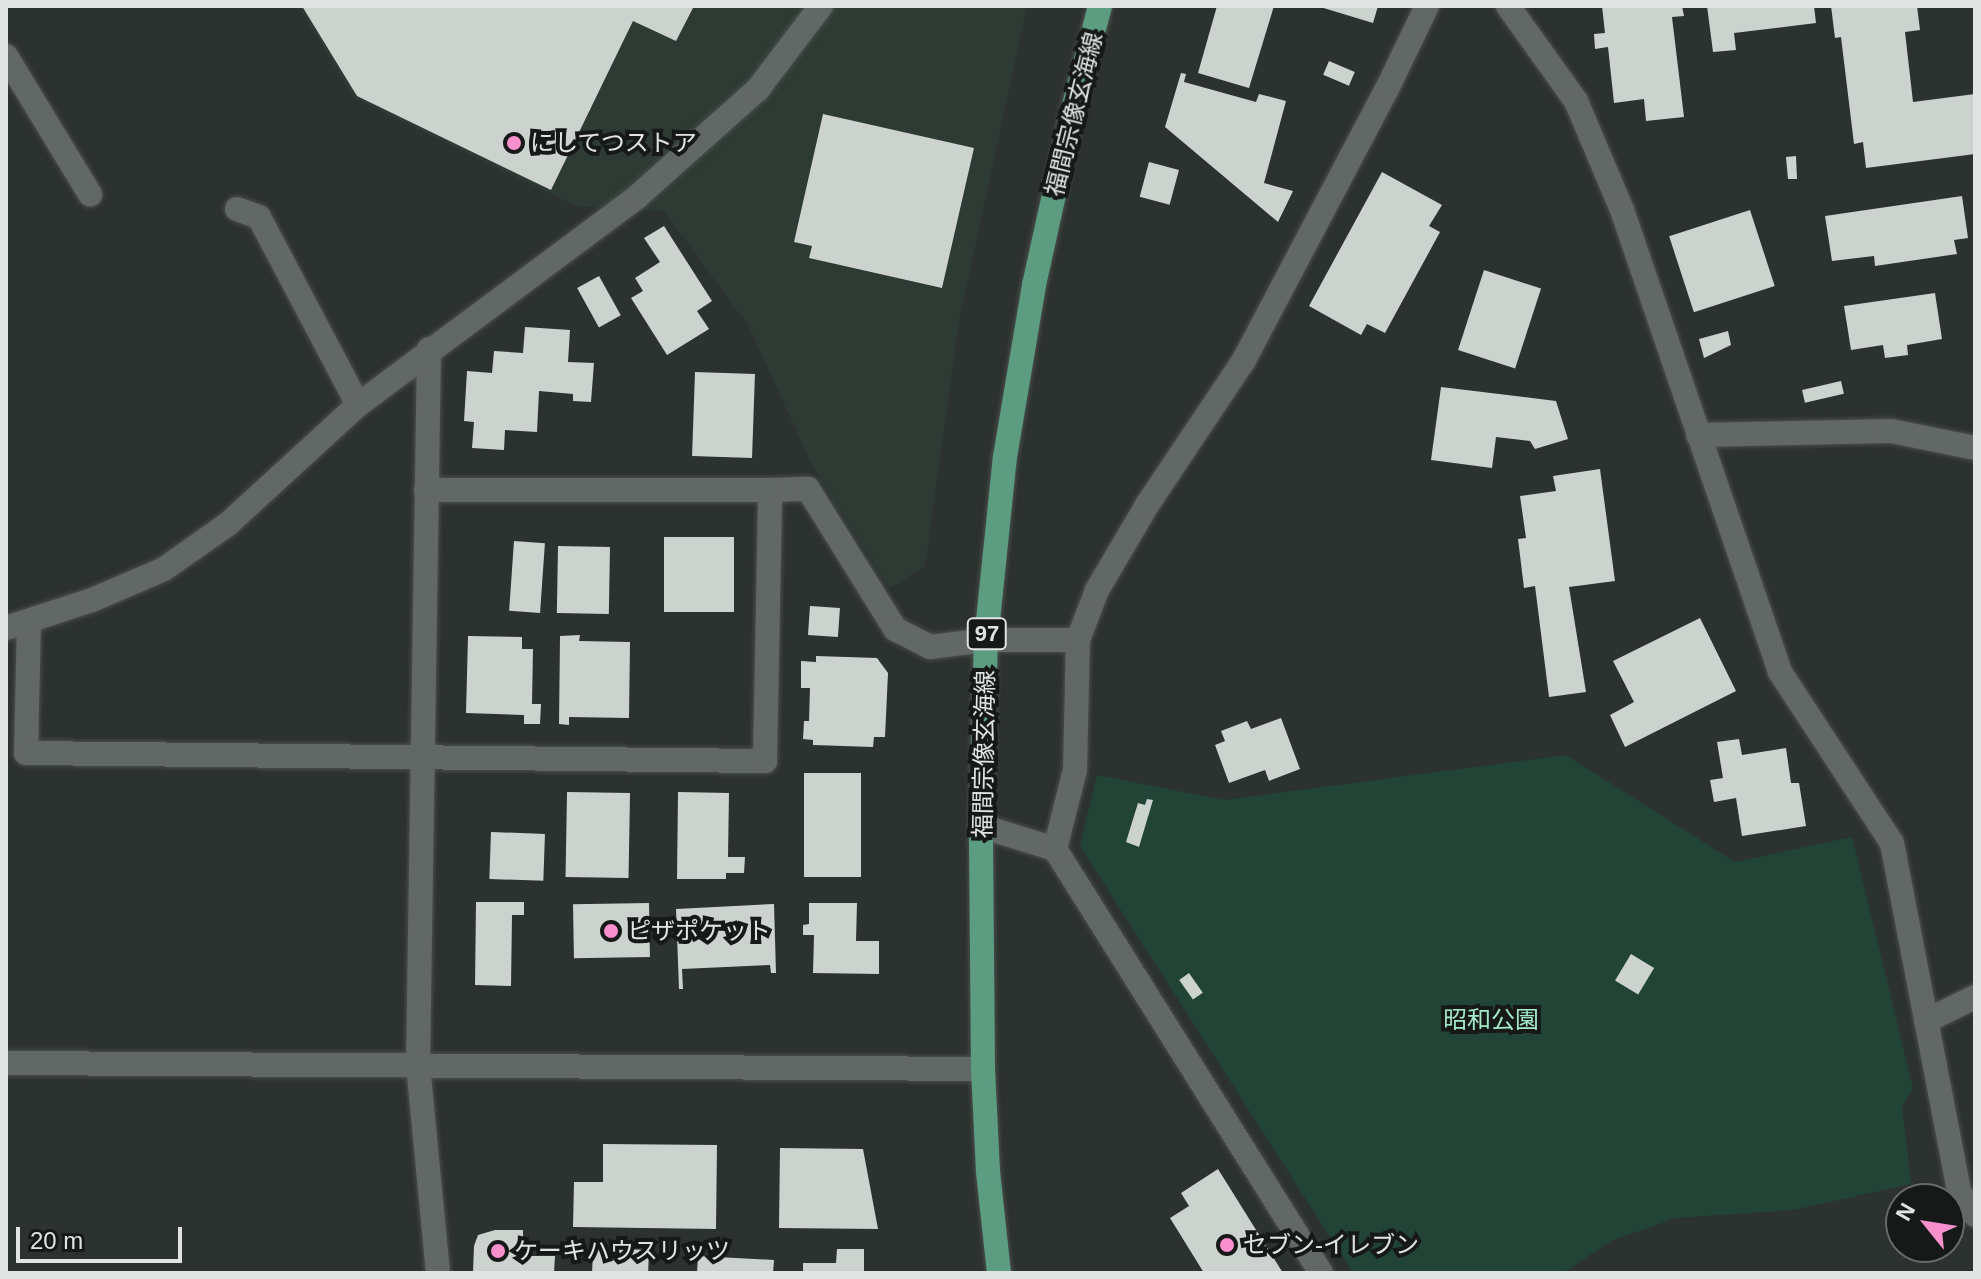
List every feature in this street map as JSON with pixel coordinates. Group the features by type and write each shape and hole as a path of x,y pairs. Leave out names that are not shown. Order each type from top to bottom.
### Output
{"main road":[{"name":"福間宗像玄海線","path":"999,1273 983,1069 981,826 986,640 1005,457 1034,285 1073,109 1100,6"}],"street":[{"path":"770,490 765,761 26,753 17,624 92,600 164,569 228,524 358,405 429,349 638,196 758,89 821,6"},
{"path":"1055,849 1075,770 1078,640 1097,590 1147,505 1244,360 1427,6"},
{"path":"1508,6 1576,101 1622,210 1780,672 1892,843 1959,1192 1975,1215"},
{"path":"6,56 90,194"},
{"path":"237,209 259,217 358,405"},
{"path":"429,349 418,1065 438,1273"},
{"path":"1698,435 1891,431 1975,448"},
{"path":"426,490 808,489 895,629 930,647 986,640 1078,640"},
{"path":"981,826 1055,849 1321,1273"},
{"path":"1926,1021 1975,997"},
{"path":"6,1063 983,1069"}],"shaded area":[{"path":"298,6 1027,6 959,322 925,567 889,588 813,467 748,325 664,211 576,206 354,98"}],"green space":[{"name":"昭和公園","path":"1566,755 1735,862 1852,837 1913,1088 1902,1107 1911,1183 1885,1183 1885,1190 1793,1210 1676,1218 1611,1241 1563,1273 1353,1273 1080,846 1097,775 1224,800"}],"building":[{"name":"にしてつストア","path":"302,6 694,6 676,41 633,21 551,190 357,96"},
{"path":"1217,6 1274,6 1249,88 1198,73"},
{"path":"1317,6 1378,6 1373,23"},
{"path":"1602,6 1682,6 1684,16 1672,17 1684,117 1646,121 1644,99 1614,103 1608,47 1595,49 1594,34 1605,33"},
{"path":"1707,6 1814,6 1816,23 1734,33 1736,50 1713,52"},
{"path":"1831,6 1917,6 1920,30 1905,32 1913,102 1975,94 1975,154 1866,168 1863,142 1854,144 1841,37 1835,38"},
{"path":"1329,61 1355,72 1349,86 1323,75"},
{"path":"1181,73 1186,74 1184,82 1256,102 1259,94 1286,101 1264,183 1293,191 1278,222 1165,127"},
{"path":"823,114 974,148 942,288 809,258 812,246 794,242"},
{"path":"1796,156 1797,179 1788,179 1786,157"},
{"path":"1149,162 1179,170 1170,205 1140,197"},
{"path":"1382,172 1442,205 1429,226 1440,232 1385,333 1367,324 1361,335 1309,306"},
{"path":"1962,196 1968,238 1954,240 1957,254 1875,266 1874,256 1832,261 1825,216"},
{"path":"1750,210 1775,286 1694,312 1669,236"},
{"path":"664,226 712,301 697,311 709,329 667,355 631,298 643,291 635,278 660,262 644,238"},
{"path":"1484,270 1541,289 1515,368 1458,350"},
{"path":"599,276 621,315 599,327 577,288"},
{"path":"1935,293 1942,339 1907,345 1908,355 1885,358 1883,345 1851,350 1844,306"},
{"path":"525,327 570,330 568,362 594,363 591,402 573,401 573,394 539,391 537,432 505,430 504,450 472,448 474,422 464,421 467,371 492,373 494,351 523,353"},
{"path":"1728,331 1731,345 1704,358 1699,339"},
{"path":"695,372 755,374 752,458 692,456"},
{"path":"1841,381 1844,394 1805,403 1802,390"},
{"path":"1441,387 1556,401 1568,439 1535,449 1530,441 1496,437 1492,468 1431,460"},
{"path":"1600,469 1615,581 1569,587 1586,692 1549,697 1535,586 1524,588 1518,539 1526,538 1520,496 1556,491 1553,476"},
{"path":"664,537 734,537 734,612 664,612"},
{"path":"514,541 545,543 540,613 509,611"},
{"path":"558,546 610,547 609,614 557,613"},
{"path":"810,606 840,608 838,637 808,635"},
{"path":"1700,618 1736,691 1625,747 1610,715 1634,702 1613,661"},
{"path":"580,635 579,641 630,642 629,718 569,717 569,725 559,724 560,636"},
{"path":"468,636 522,637 522,649 533,649 532,704 541,704 540,724 524,724 524,715 466,713"},
{"path":"816,656 877,658 888,673 885,737 874,737 873,747 813,745 813,740 803,739 804,721 809,721 810,688 801,688 801,661 816,662"},
{"path":"1281,718 1300,769 1269,781 1265,770 1229,783 1215,745 1225,741 1221,731 1247,721 1251,729"},
{"path":"1739,739 1742,755 1786,748 1791,783 1799,783 1806,826 1742,836 1736,798 1714,802 1710,780 1723,778 1717,742"},
{"path":"804,773 861,773 861,877 804,877"},
{"path":"567,792 630,793 629,878 566,877"},
{"path":"678,792 729,793 728,857 745,857 744,873 726,873 726,879 677,879"},
{"path":"1147,799 1153,800 1139,847 1126,842 1138,803 1145,805"},
{"path":"491,832 545,834 543,881 489,879"},
{"path":"476,902 524,902 524,915 512,915 511,986 475,985"},
{"name":"ピザポケット","path":"649,903 650,957 574,958 573,904"},
{"path":"809,903 857,903 856,941 879,941 879,974 813,973 814,935 803,935 803,925 809,924"},
{"path":"774,904 776,973 771,973 770,965 682,969 683,989 679,989 676,909"},
{"path":"1631,954 1654,968 1638,994 1615,981"},
{"path":"1189,973 1203,993 1193,1000 1179,980"},
{"path":"603,1144 717,1145 716,1229 573,1227 574,1182 603,1182"},
{"path":"780,1148 863,1149 878,1229 779,1228"},
{"name":"セブン-イレブン","path":"1218,1169 1283,1273 1204,1273 1170,1218 1189,1206 1181,1193"},
{"name":"ケーキハウスリッツ","path":"495,1230 523,1230 523,1256 555,1256 554,1273 473,1273 474,1246 478,1235"},
{"path":"593,1248 649,1250 648,1273 592,1273"},
{"path":"837,1249 864,1249 864,1273 803,1273 803,1263 836,1263"},
{"path":"698,1256 774,1260 773,1273 697,1273"}],"place":[{"name":"にしてつストア","path":"514,143"},
{"name":"ピザポケット","path":"611,931"},
{"name":"セブン-イレブン","path":"1227,1245"},
{"name":"ケーキハウスリッツ","path":"498,1251"}]}
